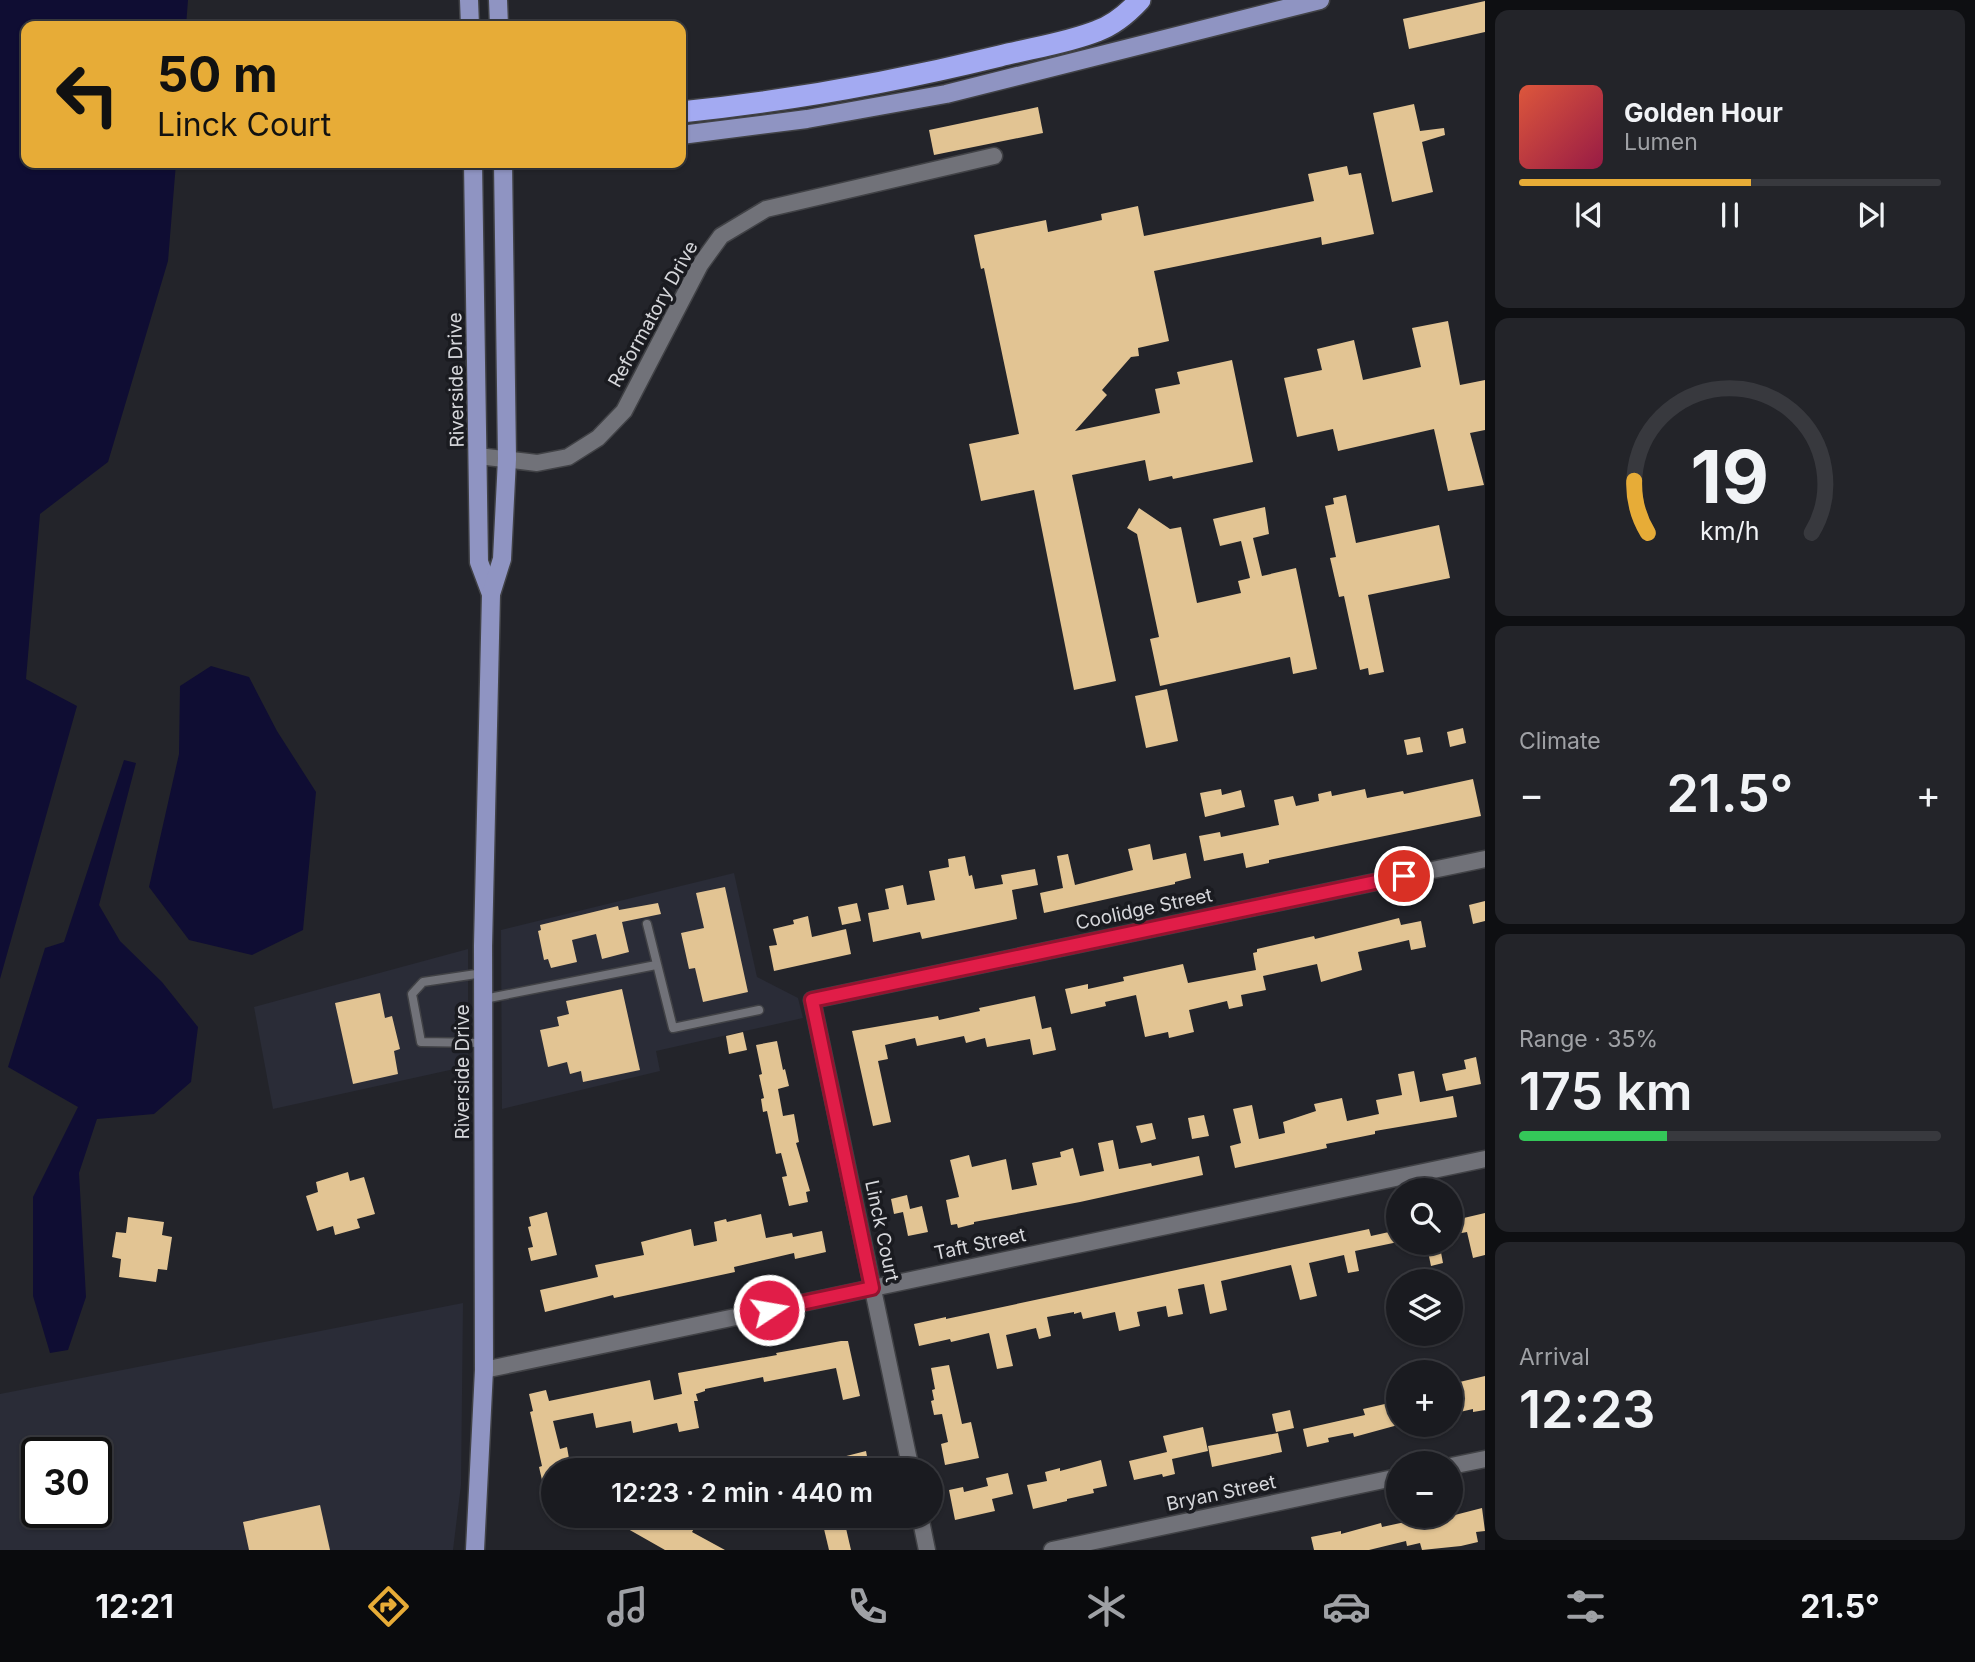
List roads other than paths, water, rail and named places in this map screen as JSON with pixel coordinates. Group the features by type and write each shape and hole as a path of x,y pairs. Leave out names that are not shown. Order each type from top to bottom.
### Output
{"highway":[{"path":"686,111 760,104 856,88 970,64 1097,31 1130,11 1140,0"}],"main road":[{"path":"469,0 470,21"},
{"path":"498,0 499,21"},
{"path":"686,134 807,119 946,94 1320,0"},
{"name":"Riverside Drive","path":"473,168 479,562 491,594"},
{"name":"Riverside Drive","path":"475,1550 484,1370 483,973 491,594 502,559 507,459 503,168"}],"street":[{"name":"Reformatory Drive","path":"478,456 537,463 568,457 598,438 624,411 700,265 721,236 743,221 766,209 993,156"},
{"name":"Coolidge Street","path":"812,1000 1485,859"},
{"name":"Linck Court","path":"812,1000 908,1458"},
{"name":"Taft Street","path":"484,1370 1485,1159"},
{"path":"1463,1464 1485,1459"},
{"name":"Bryan Street","path":"1052,1550 1386,1480"},
{"path":"923,1528 928,1550"}],"lane":[{"path":"647,924 673,1028 758,1010"},
{"path":"483,999 656,965"},
{"path":"483,973 423,982 412,995 421,1042 483,1043"}]}
